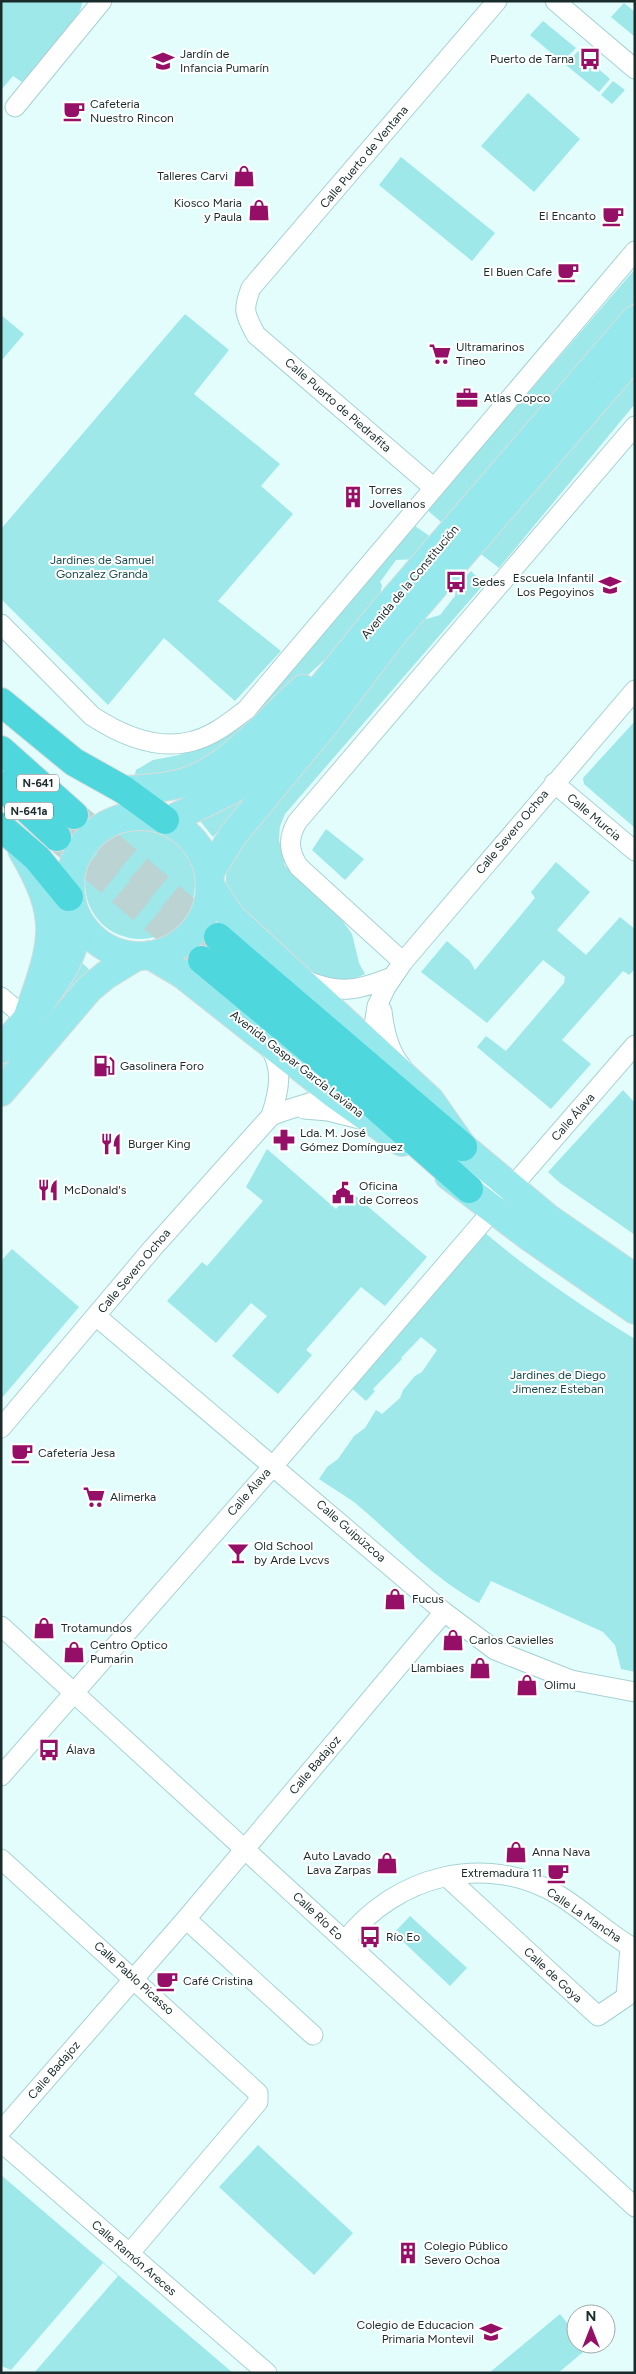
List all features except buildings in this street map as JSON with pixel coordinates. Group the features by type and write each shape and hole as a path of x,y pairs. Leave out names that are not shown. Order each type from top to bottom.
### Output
{"highway":[{"path":"1,702 74,762 124,790 167,821"},
{"name":"N-641","path":"1,750 74,815"},
{"name":"N-641a","path":"1,785 57,837"},
{"path":"8,833 37,858 73,908"},
{"name":"Avenida Gaspar García Laviana","path":"218,938 354,1071 406,1134 478,1197"},
{"name":"Avenida Gaspar García Laviana","path":"202,960 354,1071 463,1147"}],"main road":[{"name":"Avenida de la Constitución","path":"167,821 235,788 279,740 377,619 635,320"},
{"name":"Avenida de la Constitución","path":"210,880 233,835 321,728 392,635 635,354"},
{"path":"124,790 151,789 189,781 220,766 377,619"},
{"path":"1,1049 27,1019 63,968 73,946 73,908 69,878 76,854 91,835 113,820 130,816 167,821 182,829 196,843 204,858 210,880 205,909 199,923 190,935 170,949 144,956 106,975 89,990 1,1092"},
{"path":"8,833 35,873 50,914 51,936 47,960 27,1019"},
{"name":"Avenida Gaspar García Laviana","path":"210,880 231,917 297,977 354,1071 377,1125 478,1197 531,1238 635,1310"},
{"path":"73,908 97,942 117,952 144,956"},
{"name":"Avenida Gaspar García Laviana","path":"144,956 182,974 264,1039 430,1100 463,1147 548,1218 635,1278"}],"street":[{"path":"15,106 102,1"},
{"name":"Calle Puerto de Ventana","path":"247,318 244,304 251,288 497,1"},
{"path":"555,1 635,69"},
{"path":"1,624 92,716 109,727 146,742 193,741 221,729 246,710 635,251"},
{"name":"Calle Puerto de Piedrafita","path":"247,318 256,335 434,488"},
{"path":"297,977 321,987 352,991 398,969 299,867 293,858 290,848 291,834 297,822 635,427"},
{"name":"Calle Severo Ochoa","path":"1,1428 152,1249 271,1116 290,1107 319,1100 354,1071 381,997 398,969 554,783 635,690"},
{"name":"Calle Murcia","path":"554,783 635,851"},
{"path":"381,997 384,1025 395,1058 430,1100"},
{"path":"1,998 27,1019"},
{"name":"Calle Severo Ochoa","path":"264,1039 276,1057 279,1068 277,1094 271,1116"},
{"name":"Calle Álava","path":"511,1188 635,1045"},
{"path":"290,1107 328,1111 377,1125"},
{"name":"Avenida Gaspar García Laviana","path":"406,1134 441,1147 484,1184 496,1190 511,1188"},
{"name":"Calle Álava","path":"1,1776 274,1465 486,1218 478,1197"},
{"name":"Calle Guipúzcoa","path":"96,1316 274,1465 444,1612 495,1650 571,1680 635,1692"},
{"name":"Calle Badajoz","path":"1,2131 186,1919 444,1612"},
{"name":"Calle Río Eo","path":"1,1626 635,2207"},
{"name":"Calle Pablo Picasso","path":"1,1859 134,1978 258,2093 258,2102 129,2254"},
{"name":"Calle La Mancha","path":"345,1941 359,1922 394,1895 420,1883 447,1877 494,1873 538,1885 559,1895 632,1947"},
{"name":"Calle de Goya","path":"447,1877 598,2016 626,1997 632,1947"},
{"path":"186,1919 313,2035"},
{"name":"Calle Ramón Areces","path":"1,2142 267,2373"}],"green space":[{"path":"1,1 82,1 76,18 37,66 22,82 13,76 1,90"},
{"path":"624,3 635,12 635,37 611,17"},
{"path":"543,21 576,48 562,62 530,35"},
{"path":"578,51 610,79 599,92 566,65"},
{"path":"613,81 625,90 612,104 601,95"},
{"path":"528,93 580,139 534,192 481,146"},
{"path":"401,157 495,233 472,261 379,185"},
{"path":"635,269 635,302 447,527 427,510"},
{"name":"Jardines de Samuel Gonzalez Granda","path":"185,314 229,350 194,394 280,464 261,486 293,514 218,601 281,651 235,701 164,638 108,705 1,599 1,529"},
{"path":"1,315 24,334 1,361"},
{"path":"635,369 635,404 499,568 477,551"},
{"path":"415,526 438,542 419,559 396,560 380,582 382,585 378,606 342,644 306,677 214,752 186,771 134,778 136,770 153,760 179,755 226,736 336,617"},
{"path":"471,571 484,584 285,814 280,826 279,840 285,866 337,913 352,934 359,963 365,974 348,979 331,979 315,974 299,966 270,942 232,899 226,888 230,862 234,852 419,621 440,615 455,596 456,585"},
{"path":"635,721 635,828 584,784 583,778"},
{"path":"266,781 213,837 196,816 249,785"},
{"path":"140,829 161,833 179,845 191,863 195,884 191,905 179,923 161,935 140,939 119,935 101,923 89,905 85,884 89,863 101,845 119,833"},
{"path":"326,829 364,859 345,880 312,850"},
{"path":"556,862 590,892 557,930 586,955 620,917 635,929 635,969 629,975 623,971 562,1040 591,1064 551,1109 477,1047 486,1036 506,1051 564,983 565,977 543,960 487,1023 421,972 447,941 470,961 475,970 535,898 531,892"},
{"path":"80,961 93,973 1,1079 1,1064 72,983"},
{"path":"623,1090 635,1103 635,1235 560,1183 548,1172"},
{"path":"267,1149 336,1209 351,1192 427,1257 385,1306 361,1287 306,1350 312,1355 278,1394 232,1356 267,1316 251,1303 216,1343 167,1301 202,1262 207,1266 263,1201 246,1187"},
{"name":"Jardines de Diego Jimenez Esteban","path":"478,1227 554,1286 635,1339 635,1672 621,1669 615,1645 603,1632 491,1581 479,1603 462,1593 430,1569 354,1502 319,1479 327,1467 338,1459 354,1436 365,1428 376,1410 382,1414 400,1398 403,1390 415,1376 422,1372 437,1350 421,1337 373,1389 375,1391 366,1401 345,1382"},
{"path":"12,1249 79,1307 1,1399 1,1261"},
{"path":"410,1916 467,1968 450,1986 394,1933"},
{"path":"258,2145 353,2233 314,2275 219,2187"},
{"path":"1,2175 233,2373 34,2373 118,2276 103,2263 11,2370 1,2366"},
{"path":"560,2314 566,2322 566,2354 581,2354 558,2373 489,2373"}],"tunnel":[{"path":"74,815 218,937"},
{"path":"57,837 202,960"}],"place":[{"name":"Puerto de Tarna","path":"590,59"},
{"name":"Jardín de Infancia Pumarín","path":"163,61"},
{"name":"Cafeteria Nuestro Rincon","path":"74,111"},
{"name":"Talleres Carvi","path":"244,176"},
{"name":"Kiosco Maria y Paula","path":"259,210"},
{"name":"El Encanto","path":"613,216"},
{"name":"El Buen Cafe","path":"568,272"},
{"name":"Ultramarinos Tineo","path":"440,354"},
{"name":"Atlas Copco","path":"467,398"},
{"name":"Torres Jovellanos","path":"353,497"},
{"name":"Sedes","path":"456,582"},
{"name":"Escuela Infantil Los Pegoyinos","path":"610,585"},
{"name":"Gasolinera Foro","path":"104,1066"},
{"name":"Lda. M. José Gómez Domínguez","path":"284,1140"},
{"name":"Burger King","path":"111,1144"},
{"name":"McDonald's","path":"48,1190"},
{"name":"Oficina de Correos","path":"343,1193"},
{"name":"Cafetería Jesa","path":"22,1453"},
{"name":"Alimerka","path":"94,1497"},
{"name":"Old School by Arde Lvcvs","path":"238,1553"},
{"name":"Fucus","path":"395,1599"},
{"name":"Trotamundos","path":"44,1628"},
{"name":"Carlos Cavielles","path":"453,1640"},
{"name":"Centro Optico Pumarin","path":"74,1652"},
{"name":"Llambiaes","path":"480,1668"},
{"name":"Olimu","path":"527,1685"},
{"name":"Álava","path":"49,1750"},
{"name":"Anna Nava","path":"516,1852"},
{"name":"Auto Lavado Lava Zarpas","path":"387,1863"},
{"name":"Extremadura 11","path":"558,1873"},
{"name":"Río Eo","path":"370,1937"},
{"name":"Café Cristina","path":"167,1981"},
{"name":"Colegio Público Severo Ochoa","path":"408,2253"},
{"name":"Colegio de Educacion Primaria Montevil","path":"491,2332"}]}
